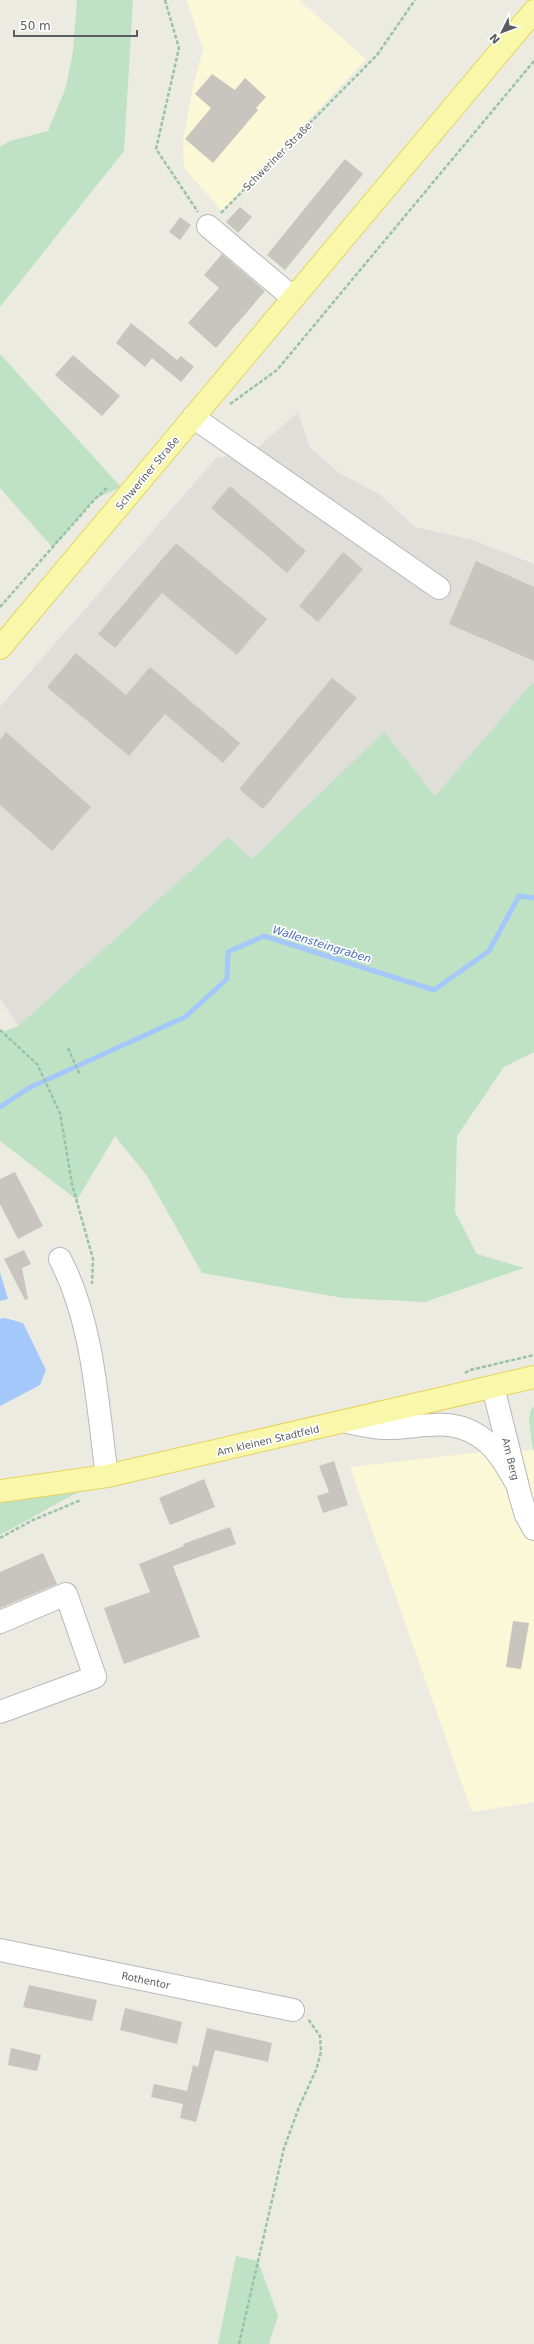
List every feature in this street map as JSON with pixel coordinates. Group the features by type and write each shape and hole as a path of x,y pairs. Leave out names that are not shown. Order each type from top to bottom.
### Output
{"main road":[{"name":"Schweriner Straße","path":"0,648 193,418 292,297 534,11"},
{"name":"Am kleinen Stadtfeld","path":"0,1491 107,1476 348,1422 534,1377"}],"street":[{"path":"208,226 292,297"},
{"path":"193,418 439,588"},
{"path":"60,1259 81,1312 91,1362 107,1476"},
{"name":"Am Berg","path":"493,1387 517,1484 526,1515 534,1530"},
{"path":"348,1422 364,1426 385,1428 433,1424 469,1430 495,1450 517,1484"},
{"path":"0,1622 66,1594 95,1677 0,1712"},
{"name":"Rothentor","path":"0,1950 293,2010"}],"path":[{"path":"165,0 179,48 156,149 208,226"},
{"name":"Schweriner Straße","path":"208,226 377,55 415,0"},
{"path":"0,1030 37,1064 60,1113 72,1184 93,1259 93,1281 86,1304 81,1312"},
{"path":"68,1048 80,1075"},
{"path":"239,2344 284,2148 299,2106 316,2070 321,2052 320,2036 311,2020 293,2010"}],"shaded area":[{"path":"187,0 299,0 366,59 222,211 184,168 183,142 192,91 203,50"},
{"path":"298,412 309,446 339,473 379,494 415,527 473,540 534,564 534,683 435,796 384,733 252,859 228,837 18,1026 0,998 0,707 216,458 254,451"},
{"path":"534,1450 534,1802 472,1812 350,1467 483,1452"}],"green space":[{"path":"77,0 133,0 124,151 0,307 0,147 10,141 48,131 66,87 73,51"},
{"path":"0,354 121,487 95,499 53,548 0,488"},
{"path":"532,683 534,683 534,1052 504,1067 457,1136 455,1212 477,1254 524,1268 425,1302 343,1298 202,1273 147,1176 115,1136 77,1200 0,1141 0,1033 18,1026 228,837 252,859 384,732 435,796"},
{"path":"534,1407 533,1451 529,1420 531,1409"},
{"path":"107,1476 0,1535 0,1491"},
{"path":"236,2256 258,2261 278,2316 269,2344 218,2344"}],"water":[{"path":"0,1272 8,1299 0,1301"},
{"path":"5,1318 23,1323 46,1370 40,1385 0,1406 0,1319"}],"building":[{"path":"212,74 235,90 245,78 266,97 256,108 258,110 213,163 185,139 211,108 195,94"},
{"path":"345,159 363,174 285,270 267,255"},
{"path":"240,207 252,217 238,233 226,222"},
{"path":"180,217 191,225 180,240 169,232"},
{"path":"222,254 265,291 216,348 188,323 219,288 204,275"},
{"path":"131,323 177,360 181,356 194,367 181,382 152,358 145,367 116,343"},
{"path":"73,355 120,396 102,416 55,375"},
{"path":"230,486 306,551 287,573 211,508"},
{"path":"176,543 267,619 237,655 162,593 115,648 98,634"},
{"path":"343,552 363,569 318,622 299,606"},
{"path":"476,561 534,587 534,661 449,624"},
{"path":"76,653 126,695 150,667 240,743 223,763 165,714 129,756 47,687"},
{"path":"332,678 357,698 263,809 239,789"},
{"path":"6,732 91,807 52,851 0,805 0,740"},
{"path":"15,1172 43,1226 18,1239 0,1204 0,1179"},
{"path":"24,1250 31,1264 22,1268 28,1299 25,1300 4,1259"},
{"path":"334,1461 348,1505 323,1513 317,1496 329,1492 319,1466"},
{"path":"204,1479 215,1507 170,1525 159,1498"},
{"path":"230,1527 236,1544 173,1566 200,1637 124,1664 104,1608 150,1592 139,1564 184,1546 183,1544"},
{"path":"43,1553 57,1584 0,1608 0,1572"},
{"path":"513,1621 529,1623 521,1669 506,1667"},
{"path":"29,1985 97,2000 92,2021 23,2007"},
{"path":"125,2008 182,2022 177,2044 120,2030"},
{"path":"207,2028 272,2043 268,2062 215,2050 196,2122 180,2118 183,2104 151,2097 154,2084 187,2091 193,2065 198,2067"},
{"path":"11,2048 41,2055 37,2071 8,2065"}],"waterway":[{"name":"Wallensteingraben","path":"0,1107 29,1088 185,1017 227,979 228,952 264,936 434,990 489,951 519,896 534,898"}]}
